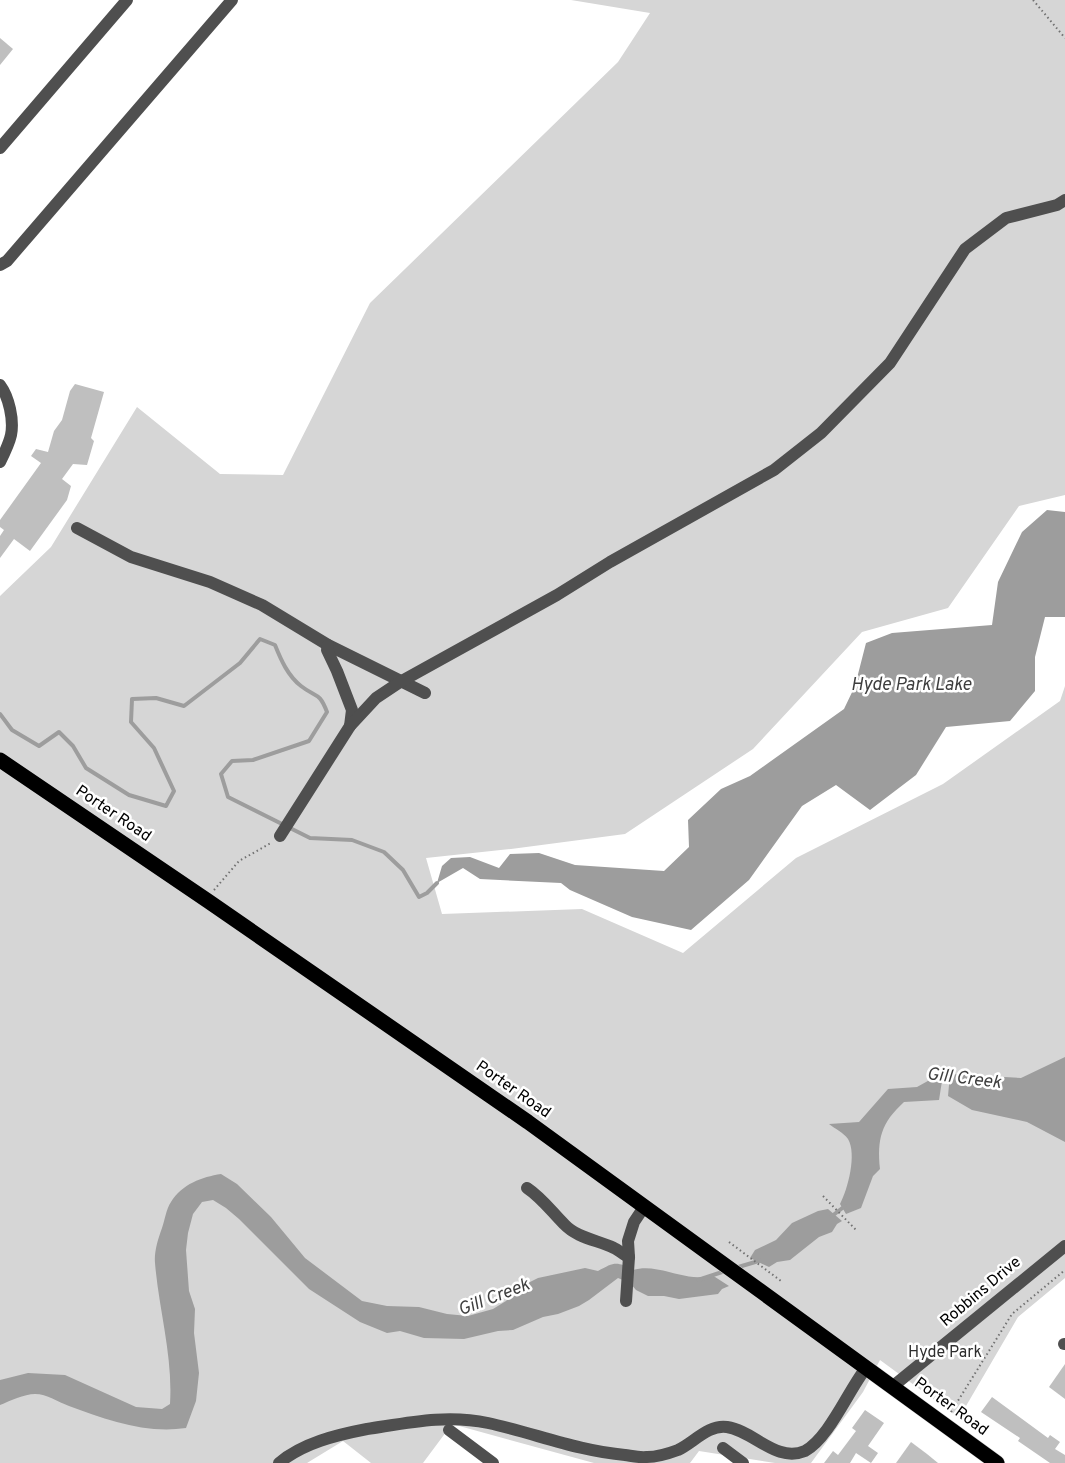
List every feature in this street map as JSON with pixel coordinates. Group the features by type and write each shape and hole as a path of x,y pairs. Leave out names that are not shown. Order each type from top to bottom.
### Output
{"main road":[{"name":"Porter Road","path":"0,760 528,1122 997,1463"}],"street":[{"path":"0,148 127,0"},
{"path":"0,265 7,261 232,0"},
{"path":"280,836 350,726 376,698 400,682 774,470 821,433 890,363 965,249 1006,218 1057,205 1065,200"},
{"path":"0,385 4,390 10,411 11,435 0,462"},
{"path":"77,528 131,557 210,582 262,605 328,645 425,693"},
{"path":"328,645 327,650 338,671 352,710 350,726"},
{"path":"527,1188 536,1193 564,1225 590,1240 615,1248 621,1254 629,1257"},
{"path":"626,1300 628,1241 634,1222 644,1207"},
{"name":"Robbins Drive","path":"892,1387 1065,1246"},
{"path":"279,1463 289,1454 342,1433 426,1419 487,1423 598,1452 647,1457 678,1450 701,1435 727,1427 747,1435 772,1451 790,1457 806,1451 823,1434 866,1368"},
{"path":"449,1431 493,1463"},
{"path":"723,1448 743,1463"}],"path":[{"path":"1033,0 1065,38"},
{"path":"208,901 217,886 239,861 268,846 280,836"},
{"path":"823,1197 857,1231"},
{"path":"729,1242 781,1281"},
{"path":"951,1412 1012,1314 1065,1270"}],"green space":[{"name":"Hyde Park","path":"571,0 1065,0 1065,495 1019,506 948,608 862,632 753,749 625,834 426,858 442,914 582,909 683,953 796,858 943,784 1060,701 1065,686 1065,1278 1018,1317 959,1418 880,1360 863,1392 811,1463 775,1463 699,1451 690,1463 594,1463 452,1424 423,1463 371,1463 343,1441 307,1463 0,1463 0,596 51,547 137,407 220,474 283,475 370,303 618,62 650,13"}],"water":[{"name":"Hyde Park Lake","path":"1047,510 1065,512 1065,617 1045,617 1035,657 1035,691 1010,721 946,727 916,775 870,810 836,785 802,806 749,880 691,930 632,917 570,890 561,883 480,879 463,868 437,883 442,866 451,858 470,857 499,868 510,854 539,853 575,865 664,871 689,847 688,820 721,789 750,776 844,709 855,686 866,643 892,633 992,625 998,582 1022,532"},
{"path":"1065,1057 1065,1142 1027,1122 972,1110 948,1096 950,1074 1021,1078"},
{"path":"935,1077 942,1081 939,1100 904,1102 890,1117 880,1140 880,1169 873,1176 861,1208 846,1214 840,1204 846,1190 852,1162 851,1145 841,1132 829,1124 859,1122 888,1089 917,1087"},
{"path":"221,1174 237,1184 271,1217 305,1258 362,1301 387,1306 419,1307 447,1314 468,1316 493,1309 506,1301 518,1288 538,1278 585,1268 598,1271 616,1264 633,1270 653,1269 692,1277 712,1275 729,1286 718,1294 679,1299 648,1296 636,1290 630,1283 618,1278 579,1306 543,1317 513,1330 464,1339 424,1338 400,1331 387,1333 360,1322 309,1289 239,1219 213,1200 202,1202 193,1214 188,1233 186,1250 189,1291 195,1309 194,1333 199,1373 196,1401 186,1428 156,1429 126,1424 97,1416 39,1394 26,1395 0,1405 0,1380 28,1373 65,1375 136,1407 162,1409 170,1404 168,1351 155,1254 171,1202 181,1190 193,1182"},
{"path":"828,1209 842,1221 832,1232 819,1237 790,1260 777,1262 769,1267 750,1258 755,1250 776,1240 792,1223"}],"building":[{"path":"0,38 13,49 0,65"},
{"path":"75,384 104,392 91,438 94,441 87,465 73,464 62,479 71,486 67,500 30,551 14,539 0,558 0,536 4,530 0,527 0,520 41,463 31,456 36,449 48,452 54,431 62,420 70,391"},
{"path":"1065,1364 1065,1399 1049,1387"},
{"path":"992,1397 1048,1438 1050,1435 1060,1442 1055,1449 1065,1455 1065,1463 1050,1463 1018,1441 1020,1438 981,1412"},
{"path":"865,1410 884,1423 868,1446 878,1453 871,1463 856,1453 850,1463 824,1463 833,1451 838,1455 856,1431 852,1428"},
{"path":"911,1442 927,1454 938,1463 896,1463"}],"waterway":[{"path":"0,714 12,730 39,746 59,732 73,746 86,768 129,795 166,806 174,791 154,748 131,722 132,699 156,698 184,706 240,663 260,639 275,645 292,677 319,698 327,712 309,741 253,760 232,761 221,774 228,797 310,838 352,840 384,852 403,870 419,897 437,883"},
{"name":"Gill Creek","path":"832,1216 845,1206"},
{"name":"Gill Creek","path":"735,1268 762,1260"},
{"name":"Gill Creek","path":"698,1280 725,1271"}]}
